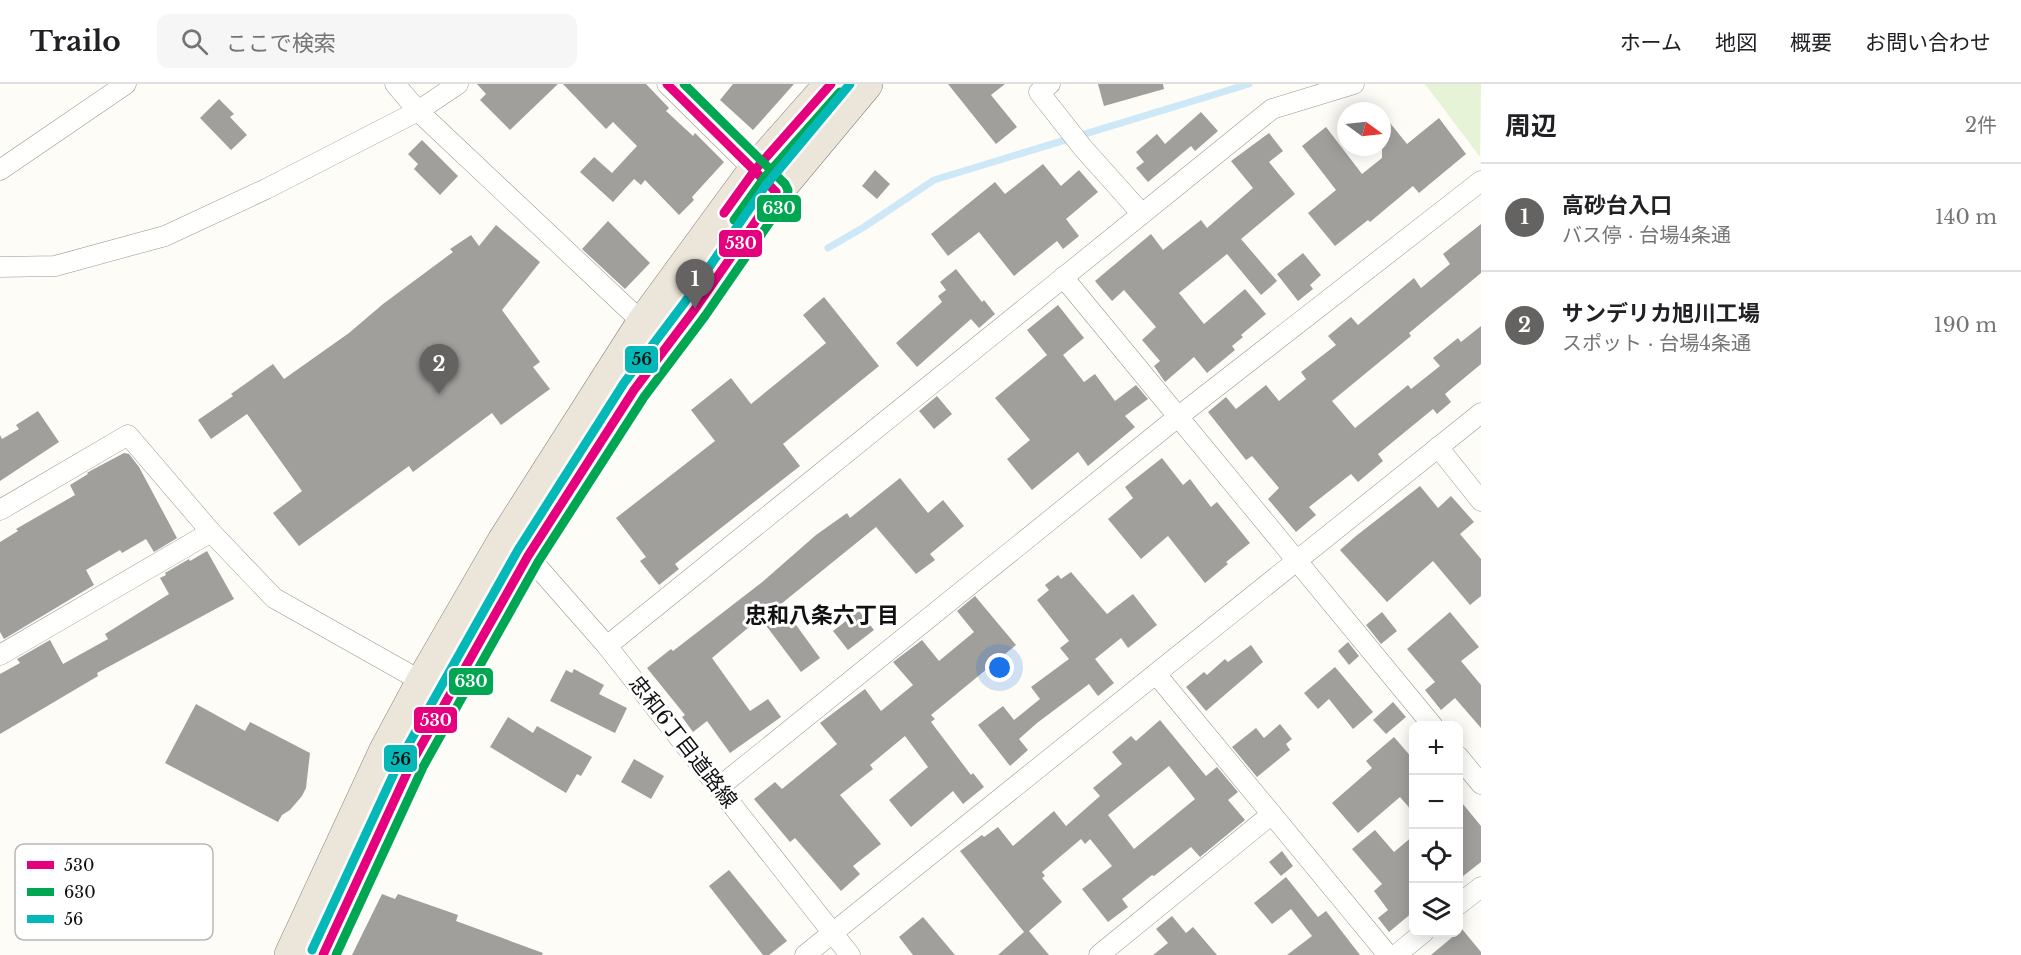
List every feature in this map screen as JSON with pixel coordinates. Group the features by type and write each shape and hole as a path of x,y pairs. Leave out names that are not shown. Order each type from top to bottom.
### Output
{"highway":[{"path":"516,548 695,309 765,181 831,84"},
{"path":"291,955 386,750 435,689 644,323 765,181 866,84"},
{"path":"323,955 412,762 435,689"}],"street":[{"path":"0,170 126,84"},
{"path":"395,84 418,111 644,323"},
{"path":"0,267 55,266 165,236 266,189 418,111 458,84"},
{"path":"667,84 765,181"},
{"path":"1050,84 1039,92 1083,147 1142,214"},
{"path":"607,646 1272,109 1354,84"},
{"path":"718,788 1179,416 1481,181"},
{"path":"1064,276 1429,721"},
{"path":"805,955 1481,413"},
{"path":"0,510 128,435 211,532 274,598 435,689"},
{"path":"1438,447 1481,501"},
{"path":"0,655 211,532"},
{"name":"忠和6丁目道路線","path":"516,548 607,646 850,955"},
{"path":"1156,674 1388,955"},
{"path":"1463,762 1481,784"},
{"path":"1099,955 1272,814"},
{"path":"1463,901 1481,887"},
{"path":"1396,955 1419,937"}],"green space":[{"path":"1425,84 1481,84 1480,157"}],"building":[{"path":"477,84 558,84 510,130 480,100 486,94"},
{"path":"563,84 646,84 669,108 666,111 693,136 695,133 724,162 679,215 645,180 641,185 634,179 613,202 580,172 594,157 612,173 637,146 613,122 606,129"},
{"path":"733,84 794,84 753,130 720,100"},
{"path":"948,84 1005,84 991,95 1017,127 996,144"},
{"path":"1098,84 1163,84 1164,89 1104,106"},
{"path":"219,99 234,114 230,117 247,135 231,150 200,118"},
{"path":"1201,112 1218,131 1195,151 1191,146 1148,182 1136,168 1144,162 1136,152 1157,134 1165,144"},
{"path":"1439,118 1466,154 1419,193 1413,186 1370,222 1368,220 1335,246 1308,213 1336,190 1302,146 1326,127 1337,141 1337,156 1348,156 1362,174 1382,156 1391,156 1391,124 1407,144"},
{"path":"1269,133 1283,151 1269,162 1295,194 1241,239 1277,281 1261,295 1227,254 1179,293 1204,324 1245,289 1266,314 1241,335 1243,337 1232,346 1235,350 1207,373 1194,357 1165,382 1154,366 1160,361 1142,340 1156,327 1124,290 1112,301 1095,281 1151,234 1163,250 1201,220 1207,228 1253,188 1231,161"},
{"path":"422,140 458,176 440,195 414,169 418,164 408,154"},
{"path":"1043,164 1061,186 1079,170 1098,192 1066,219 1079,236 1063,249 1057,241 1014,276 979,232 948,256 931,234 995,182 1005,194"},
{"path":"875,170 890,184 877,199 862,186"},
{"path":"608,221 650,263 625,289 582,249"},
{"path":"1481,224 1481,273 1409,333 1411,336 1332,401 1355,428 1408,385 1411,389 1440,366 1433,358 1458,338 1461,342 1481,326 1481,364 1445,394 1451,402 1437,414 1433,409 1378,454 1383,461 1358,482 1351,474 1309,507 1316,515 1296,532 1268,499 1279,488 1252,456 1246,460 1208,412 1226,397 1236,409 1266,385 1279,401 1306,379 1301,372 1336,345 1328,336 1351,317 1358,325 1414,278 1421,288 1450,264 1443,254"},
{"path":"496,225 540,262 502,310 540,362 533,367 550,389 501,425 492,413 413,472 409,466 299,546 273,513 302,491 247,414 211,439 198,420 273,364 284,379 349,333 383,304 453,252 450,249 471,235 479,246"},
{"path":"1303,253 1321,275 1310,285 1313,289 1298,301 1277,274"},
{"path":"956,269 982,302 984,300 995,314 979,328 971,319 917,367 896,343 942,302 938,296 946,290 940,282"},
{"path":"824,297 879,366 783,444 800,466 675,564 679,569 659,585 640,561 646,557 616,518 715,441 691,410 731,378 751,404 826,343 803,315"},
{"path":"1058,305 1084,338 1063,355 1084,382 1095,374 1115,401 1136,385 1148,399 1125,416 1135,427 1088,466 1078,452 1032,490 1007,459 1030,440 995,398 1047,355 1027,330"},
{"path":"937,396 952,414 934,429 919,411"},
{"path":"38,411 59,442 0,481 0,435 2,439 19,429 16,425"},
{"path":"124,453 129,454 139,467 177,538 154,552 146,539 122,553 120,550 86,570 94,585 4,639 0,632 0,542 18,531 16,529 75,495 70,485"},
{"path":"1162,458 1183,485 1190,479 1211,507 1217,502 1250,543 1205,583 1168,536 1141,559 1108,519 1133,498 1125,487"},
{"path":"900,478 928,513 943,500 964,526 930,554 935,560 916,574 876,527 781,604 820,658 801,672 761,619 712,658 750,711 768,699 781,717 730,753 707,721 693,732 682,717 685,715 647,668 671,649 673,651 761,583 816,535 847,513 850,518"},
{"path":"1420,486 1438,508 1451,496 1474,522 1460,534 1481,559 1481,596 1470,605 1433,561 1387,602 1340,550"},
{"path":"207,551 234,599 97,673 98,676 0,734 0,674 20,663 17,659 50,640 63,664 108,639 105,634 169,594 160,578 166,575 165,573"},
{"path":"1071,572 1107,614 1133,594 1157,625 1128,648 1121,638 1095,659 1114,683 1098,696 1089,684 1037,723 1019,739 1028,750 1010,766 978,725 1003,706 1014,720 1040,699 1031,687 1069,659 1060,648 1069,641 1037,600 1049,590 1045,585 1058,575 1061,579"},
{"path":"975,596 1016,645 931,715 935,719 931,722 971,775 973,773 984,787 963,804 953,791 911,827 889,800 928,767 905,736 870,765 873,769 840,795 881,844 853,866 860,874 841,891 795,838 790,842 754,799 775,782 782,789 837,744 820,723 865,689 881,711 913,685 893,662 922,640 939,661 974,632 957,611"},
{"path":"859,611 874,630 848,650 833,631"},
{"path":"1382,612 1397,631 1381,644 1366,625"},
{"path":"1450,612 1479,647 1461,661 1481,685 1481,728 1455,698 1441,710 1425,690 1435,682 1407,649"},
{"path":"1348,642 1359,656 1349,665 1338,651"},
{"path":"1251,645 1263,662 1206,711 1186,687 1204,672 1207,675 1225,659 1228,662"},
{"path":"1335,667 1373,712 1353,729 1329,699 1318,709 1304,693"},
{"path":"574,669 604,685 599,694 627,708 615,733 550,701 566,670 572,673"},
{"path":"1393,702 1406,717 1386,734 1373,720"},
{"path":"196,704 245,731 250,722 310,753 306,788 302,796 290,810 282,815 278,822 165,763"},
{"path":"508,717 533,733 537,726 592,757 581,776 577,774 566,793 490,747"},
{"path":"1160,720 1206,776 1217,767 1238,792 1228,800 1245,820 1200,857 1191,847 1154,876 1152,875 1122,899 1128,907 1108,922 1082,889 1112,866 1090,839 1085,844 1081,839 1042,872 1045,876 1042,878 1062,902 1029,931 1049,955 998,955 1024,932 960,851 998,827 1013,846 1054,811 1066,826 1100,796 1093,788 1122,764 1112,752 1131,736 1136,741","holes":["1169,766 1195,799 1134,849 1108,815"]},
{"path":"1280,724 1292,739 1286,744 1290,750 1257,777 1232,747 1256,728 1264,738"},
{"path":"1394,737 1409,754 1409,807 1400,797 1358,833 1332,803 1372,768 1366,761"},
{"path":"634,759 664,776 651,799 621,782"},
{"path":"1463,804 1481,826 1481,862 1463,876"},
{"path":"1375,830 1394,852 1409,839 1409,915 1389,932 1378,918 1388,910 1374,891 1382,884 1352,849"},
{"path":"1282,851 1293,866 1281,876 1269,862"},
{"path":"729,870 787,941 769,955 763,955 709,886"},
{"path":"1286,877 1318,917 1326,911 1360,955 1287,955 1312,936 1291,909 1272,924 1254,903"},
{"path":"382,894 395,899 398,894 458,915 456,921 543,953 542,955 352,955"},
{"path":"1172,916 1186,933 1193,927 1217,955 1153,955 1168,943 1156,929"},
{"path":"923,917 955,955 913,955 899,937"},
{"path":"1463,930 1481,952 1481,955 1431,955 1452,937 1463,937"}],"waterway":[{"path":"828,248 934,180 1249,84"}],"transit line":[{"name":"530","path":"323,955 412,762 528,556 634,390 695,309 776,192 667,84"},
{"name":"630","path":"336,955 423,767 538,562 644,397 705,316 787,197 788,190 785,184 684,84"},
{"name":"530","path":"724,213 755,170 831,84"},
{"name":"56","path":"312,950 402,756 518,550 624,383 685,302 766,185 850,84"},
{"name":"630","path":"734,220 764,178 840,92"}],"place":[{"name":"高砂台入口","path":"695,309"},
{"name":"サンデリカ旭川工場","path":"439,394"}],"district":[{"name":"忠和八条六丁目","path":"822,615"}]}
